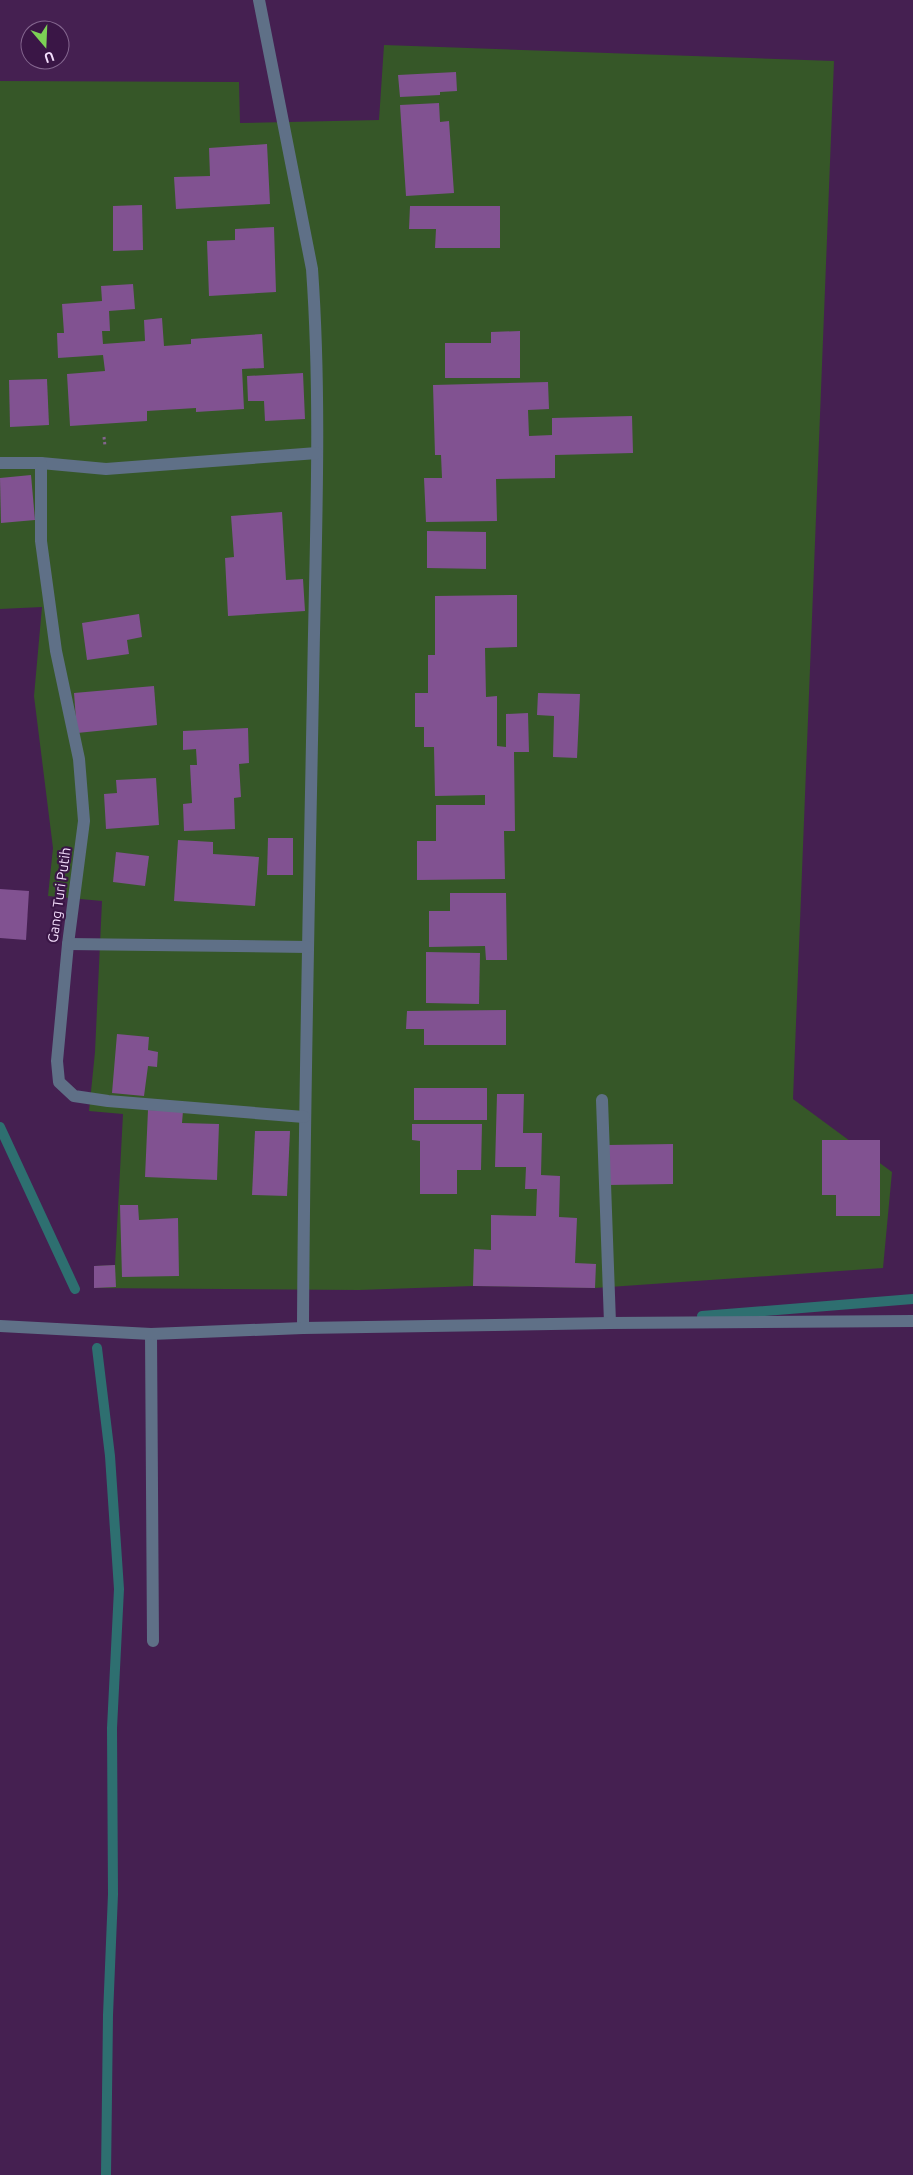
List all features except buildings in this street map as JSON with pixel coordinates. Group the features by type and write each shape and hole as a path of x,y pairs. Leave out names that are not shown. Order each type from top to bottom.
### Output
{"street":[{"path":"259,0 312,269 315,314 317,453 304,1117 303,1328"},
{"path":"0,463 41,463 106,469 317,453"},
{"name":"Gang Turi Putih","path":"41,463 41,542 56,651 79,759 84,821 68,944 56,1061 59,1082 74,1096 108,1101 304,1117"},
{"path":"68,944 308,947"},
{"path":"602,1100 610,1323"},
{"path":"0,1326 151,1334 303,1328 913,1321"},
{"path":"151,1334 153,1641"}],"green space":[{"path":"384,45 834,61 793,1099 892,1172 883,1268 595,1288 473,1286 359,1290 94,1288 94,1266 115,1265 123,1114 89,1111 95,1052 102,901 48,896 53,848 34,696 42,607 0,609 0,81 239,82 240,123 379,120"}],"waterway":[{"path":"0,1127 75,1289"},
{"path":"702,1316 913,1299"},
{"path":"97,1348 110,1456 119,1589 112,1728 113,1894 108,2015 106,2175"}]}
